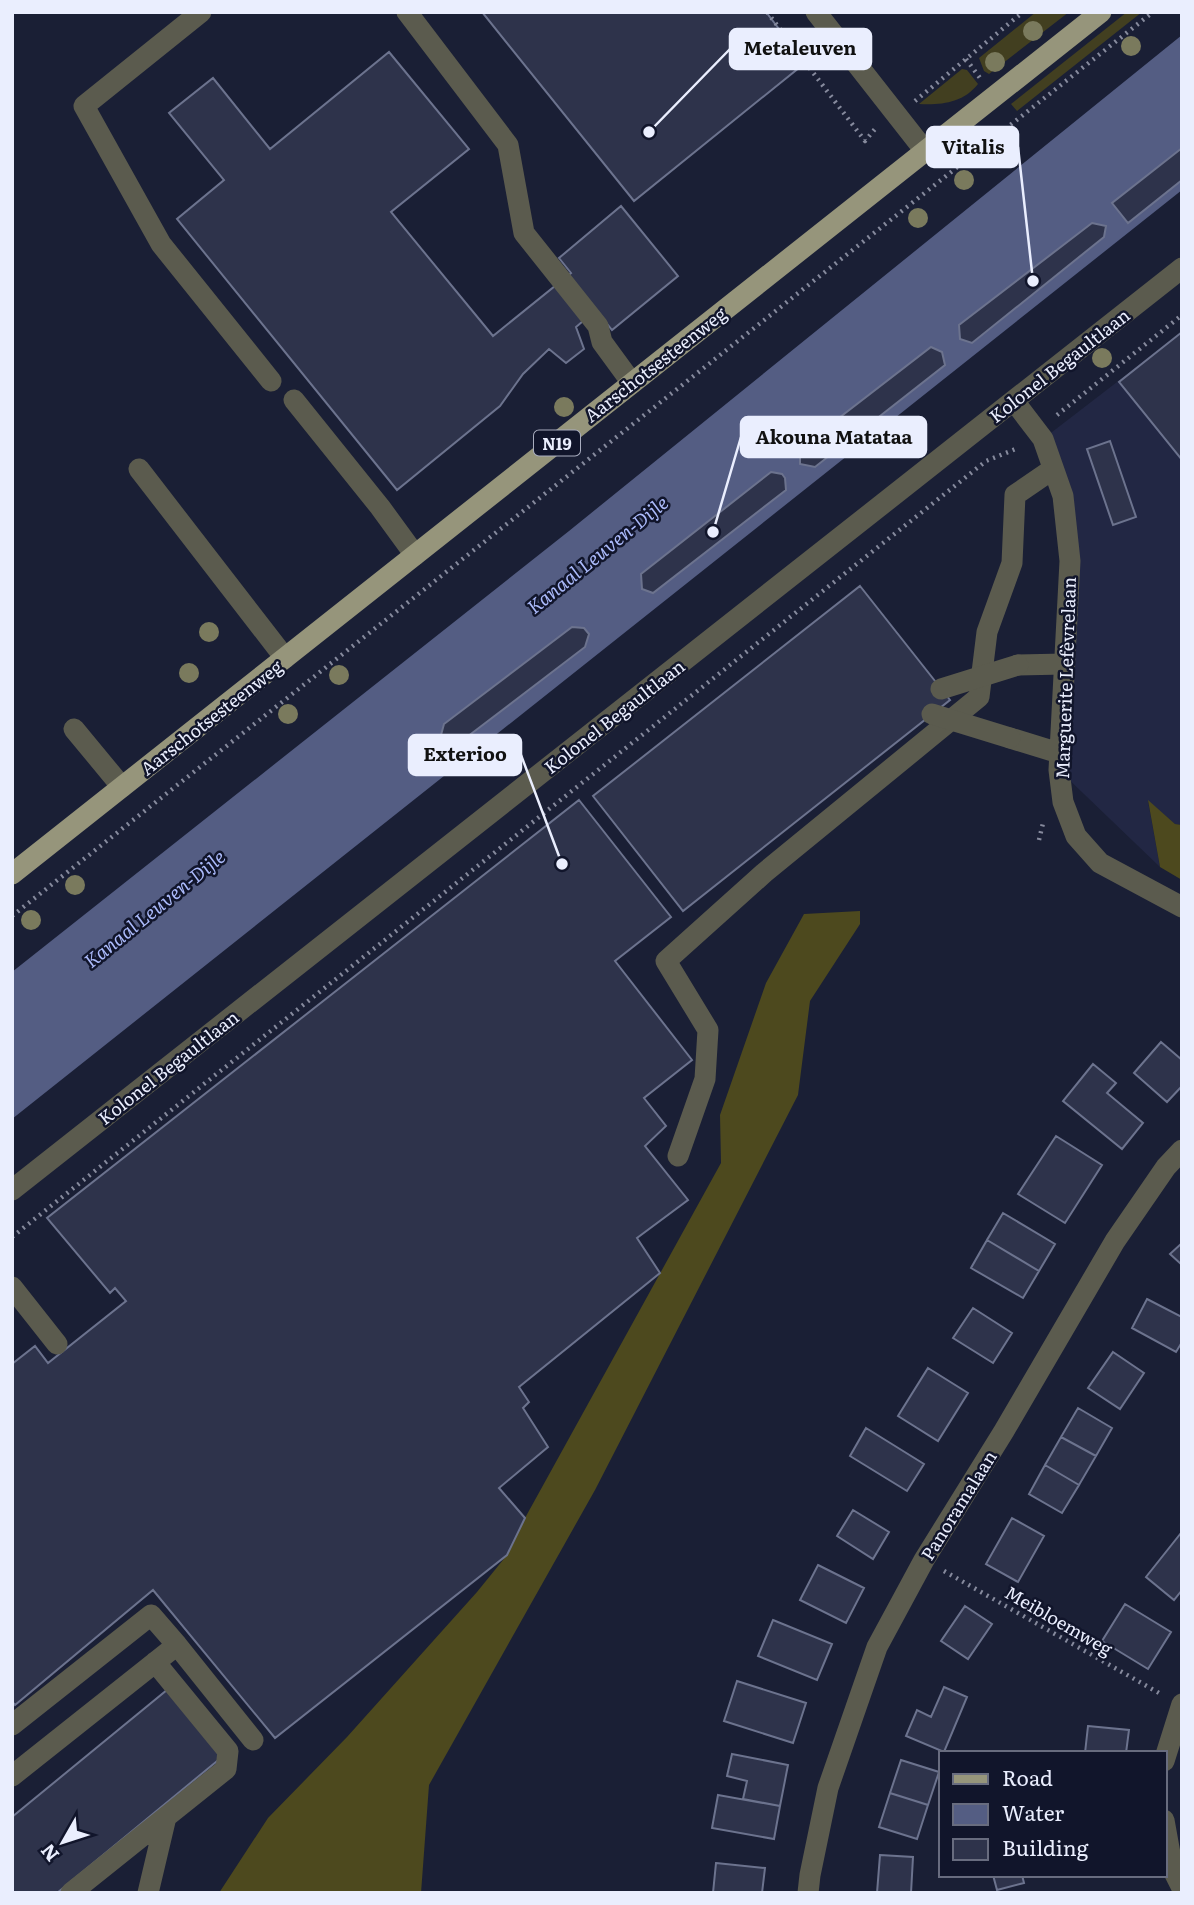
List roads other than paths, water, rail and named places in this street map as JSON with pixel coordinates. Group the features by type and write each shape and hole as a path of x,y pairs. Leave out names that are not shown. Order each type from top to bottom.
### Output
{"main road":[{"name":"Aarschotsesteenweg","path":"12,874 1101,12"}],"street":[{"path":"201,12 84,106 161,244 271,382"},
{"path":"407,12 508,145 524,233 598,326 602,341 632,383"},
{"path":"816,12 925,150"},
{"name":"Kolonel Begaultlaan","path":"12,1190 1182,268"},
{"path":"294,400 415,555"},
{"name":"Marguerite Lefèvrelaan","path":"1014,401 1043,439 1063,496 1070,561 1059,753 1063,802 1076,836 1100,863 1182,907"},
{"path":"139,469 285,658"},
{"path":"678,1156 705,1079 708,1030 666,961 764,873 979,697 987,632 1012,563 1015,495 1053,469"},
{"path":"941,689 1018,665 1064,664"},
{"path":"932,715 1059,753"},
{"path":"74,729 122,787"},
{"name":"Panoramalaan","path":"808,1893 828,1788 877,1647 924,1560 1004,1431 1115,1241 1166,1167 1182,1150"},
{"path":"12,1287 57,1344"},
{"path":"12,1725 151,1615 253,1740"},
{"path":"12,1776 177,1645"},
{"path":"71,1893 226,1769 228,1751 155,1662"},
{"path":"1166,1754 1182,1705"},
{"path":"148,1893 166,1817"},
{"path":"1166,1831 1173,1870 1182,1888"}],"water":[{"name":"Kanaal Leuven-Dijle","path":"1182,35 1182,190 12,1119 12,972 569,531"}],"place":[{"name":"Metaleuven","path":"649,132"},
{"name":"Vitalis","path":"1033,281"},
{"name":"Akouna Matataa","path":"713,532"},
{"name":"Exterioo","path":"562,864"}]}
